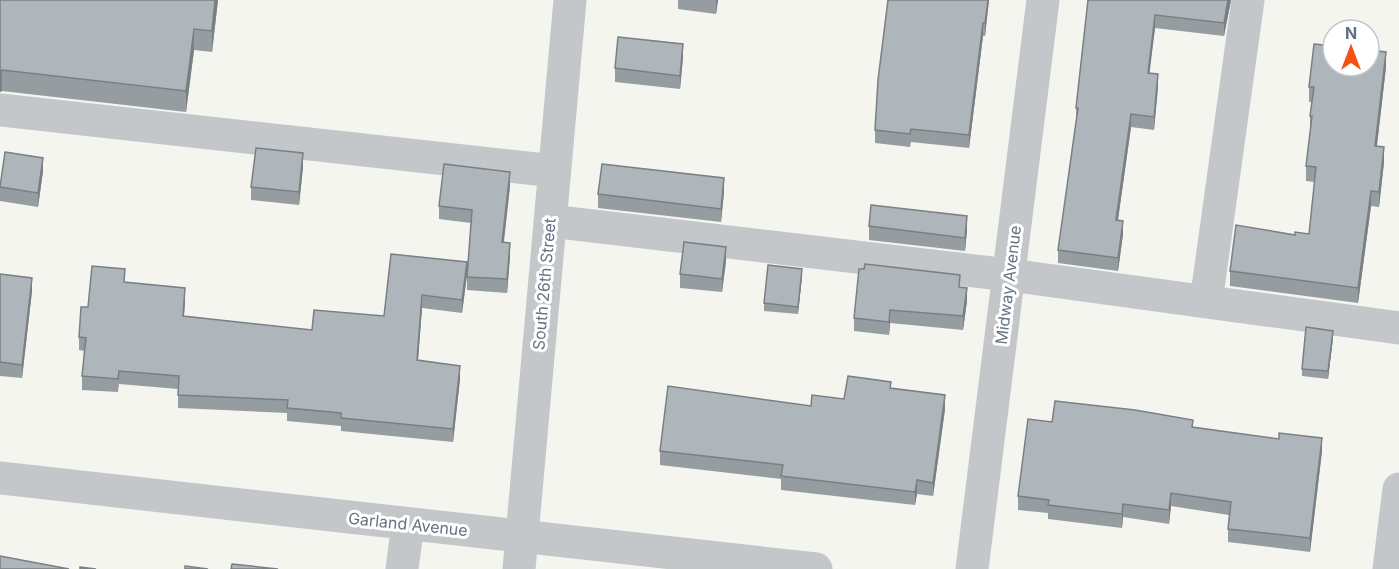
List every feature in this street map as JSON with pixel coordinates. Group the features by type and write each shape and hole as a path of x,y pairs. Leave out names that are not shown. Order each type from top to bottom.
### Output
{"street":[{"name":"South 26th Street","path":"519,569 570,0"},
{"name":"Midway Avenue","path":"972,569 1043,0"},
{"path":"1206,302 1248,0"},
{"path":"0,110 554,171"},
{"path":"550,221 1009,275 1399,328"},
{"name":"Garland Avenue","path":"0,478 816,569"},
{"path":"1389,569 1399,489"},
{"path":"402,569 408,524"}],"building":[{"path":"0,0 215,0 212,31 194,29 186,91 0,71"},
{"path":"888,0 988,0 969,135 911,129 910,134 875,130 878,80"},
{"path":"1088,0 1228,0 1224,23 1155,15 1148,73 1158,74 1154,117 1131,114 1116,220 1123,221 1118,258 1058,250 1078,108 1076,108"},
{"path":"618,37 683,44 680,76 615,68"},
{"path":"1314,44 1321,45 1321,78 1381,78 1381,51 1386,52 1375,146 1384,147 1379,192 1371,191 1358,288 1230,271 1236,225 1295,235 1295,232 1309,234 1316,167 1306,166 1314,87 1309,87"},
{"path":"256,148 303,153 299,192 251,187"},
{"path":"5,152 43,158 38,193 0,187"},
{"path":"444,164 510,172 502,242 510,243 507,279 467,277 472,210 439,206"},
{"path":"602,164 724,178 721,209 598,194"},
{"path":"871,205 967,216 965,238 869,226"},
{"path":"684,242 726,247 722,279 680,274"},
{"path":"391,254 467,262 462,300 422,295 417,360 460,366 453,429 341,418 341,413 287,408 288,400 178,395 179,376 119,371 118,379 82,376 86,338 79,337 81,307 88,307 92,266 125,269 124,282 185,288 183,316 312,330 314,310 384,316"},
{"path":"865,264 960,275 959,287 967,288 963,316 890,310 889,322 854,318 859,269 864,269"},
{"path":"768,265 802,269 798,307 764,303"},
{"path":"0,274 32,278 22,365 0,362"},
{"path":"1306,327 1333,331 1328,371 1302,369"},
{"path":"848,376 891,382 890,388 945,395 933,483 917,480 915,492 781,476 783,465 660,451 668,386 811,406 812,395 844,399"},
{"path":"1055,401 1135,410 1193,420 1192,427 1279,439 1279,433 1322,438 1310,538 1228,529 1231,502 1171,493 1169,510 1123,504 1122,514 1048,505 1049,500 1018,496 1028,419 1052,422"},
{"path":"0,556 69,569 0,569"},
{"path":"232,564 278,569 231,569"},
{"path":"185,566 208,569 185,569"}]}
